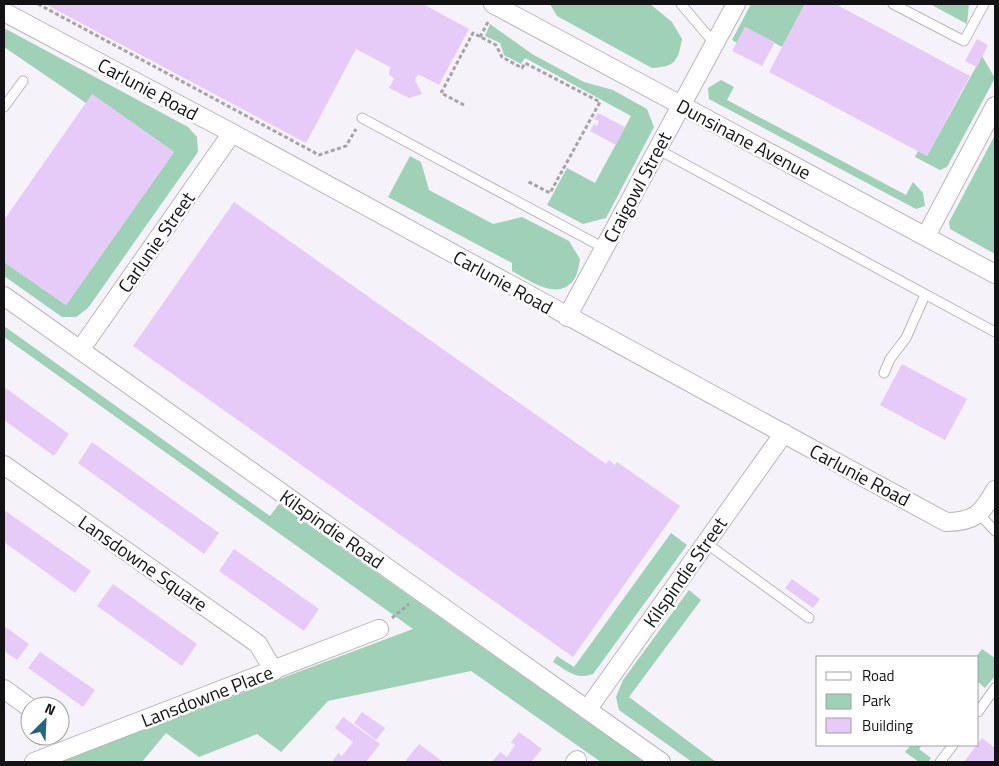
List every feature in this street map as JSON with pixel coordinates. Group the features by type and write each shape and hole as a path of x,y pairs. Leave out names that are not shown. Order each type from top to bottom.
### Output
{"street":[{"name":"Dunsinane Avenue","path":"493,4 513,8 680,104 995,274"},
{"name":"Craigowl Street","path":"567,317 680,104 736,4"},
{"name":"Carlunie Road","path":"4,12 232,133 946,522 964,522 979,514"},
{"path":"926,236 995,106"},
{"name":"Carlunie Street","path":"80,350 232,133"},
{"name":"Kilspindie Road","path":"4,296 661,762"},
{"name":"Kilspindie Street","path":"587,710 784,434"},
{"name":"Lansdowne Square","path":"4,465 258,644 274,671"},
{"path":"979,514 995,490"},
{"name":"Lansdowne Place","path":"70,741 274,671 379,629"},
{"path":"4,690 20,701"},
{"name":"Lansdowne Place","path":"34,762 58,746"}],"lane":[{"path":"681,4 714,43"},
{"path":"892,4 964,41 984,4"},
{"path":"4,107 23,81"},
{"path":"362,118 604,248"},
{"path":"657,149 995,332"},
{"path":"884,372 890,359 906,338 925,295"},
{"path":"979,514 995,532"},
{"path":"706,543 809,618"},
{"path":"979,711 995,688"},
{"path":"940,762 952,746"}],"path":[{"path":"38,4 319,155 346,146 362,118"},
{"path":"464,105 441,93 473,33 496,46 502,58 522,68 526,62 600,102 550,193 527,181"},
{"path":"379,629 422,592"}],"green space":[{"path":"550,4 650,4 672,22 682,39 677,58 666,66 652,68 557,16"},
{"path":"751,4 805,4 782,47 745,27 737,43 732,40"},
{"path":"930,4 969,4 967,24"},
{"path":"490,24 532,54 584,82 613,90 647,109 654,127 606,218 583,224 547,205 567,168 595,183 631,116 525,58 521,64 504,55 500,43 485,36"},
{"path":"4,28 188,127 197,137 198,152 88,308 76,317 62,317 4,276 4,262 66,305 174,152 93,95 86,103 4,47"},
{"path":"982,56 995,78 947,167 940,170 915,157 918,151 927,156"},
{"path":"721,80 734,87 727,100 906,195 913,182 923,193 925,206 916,209 709,99 708,88"},
{"path":"995,135 995,254 950,229 949,222"},
{"path":"410,156 421,162 429,190 493,224 522,217 569,241 580,259 575,278 561,289 545,288 512,271 512,263 388,197"},
{"path":"4,326 270,516 279,504 645,762 601,762 471,671 328,701 281,752 257,734 199,757 166,733 142,762 58,762 413,629 4,337"},
{"path":"671,533 687,545 593,674 587,676 577,675 553,662 557,656 574,667"},
{"path":"689,590 701,600 629,697 716,762 692,762 619,710 616,697 623,680"},
{"path":"982,649 995,658 995,676 985,688 979,683 979,656 977,656"},
{"path":"910,746 921,746 919,749 931,758 928,762 919,762 905,752"}],"building":[{"path":"45,4 423,4 469,29 439,85 418,74 415,80 422,94 409,98 389,88 394,79 389,74 390,67 356,49 306,143"},
{"path":"805,4 840,4 839,6 970,76 927,156 769,72"},
{"path":"745,27 775,42 762,66 732,51"},
{"path":"977,39 988,45 977,67 965,61"},
{"path":"92,94 174,152 66,305 4,262 4,220"},
{"path":"598,113 625,127 616,145 590,131 594,124 597,126 599,121 594,119"},
{"path":"234,202 606,464 609,460 615,465 617,462 680,506 573,657 133,346"},
{"path":"902,364 967,399 945,440 880,405"},
{"path":"4,387 69,434 54,456 4,420"},
{"path":"92,442 219,533 204,554 78,463"},
{"path":"4,510 91,571 75,593 4,542"},
{"path":"234,549 319,609 304,631 219,571"},
{"path":"792,579 820,599 813,608 785,588"},
{"path":"113,584 197,644 182,666 97,606"},
{"path":"4,626 29,644 17,660 4,651"},
{"path":"40,652 95,690 83,707 28,668"},
{"path":"362,712 385,728 376,740 354,723"},
{"path":"343,717 380,744 366,762 332,762 338,753 342,756 353,742 335,728"},
{"path":"519,732 542,749 531,762 492,762 500,752 507,757 515,745 511,742"},
{"path":"982,738 995,748 995,762 964,762 976,746 979,746"},
{"path":"419,744 443,762 408,762 406,760"}]}
